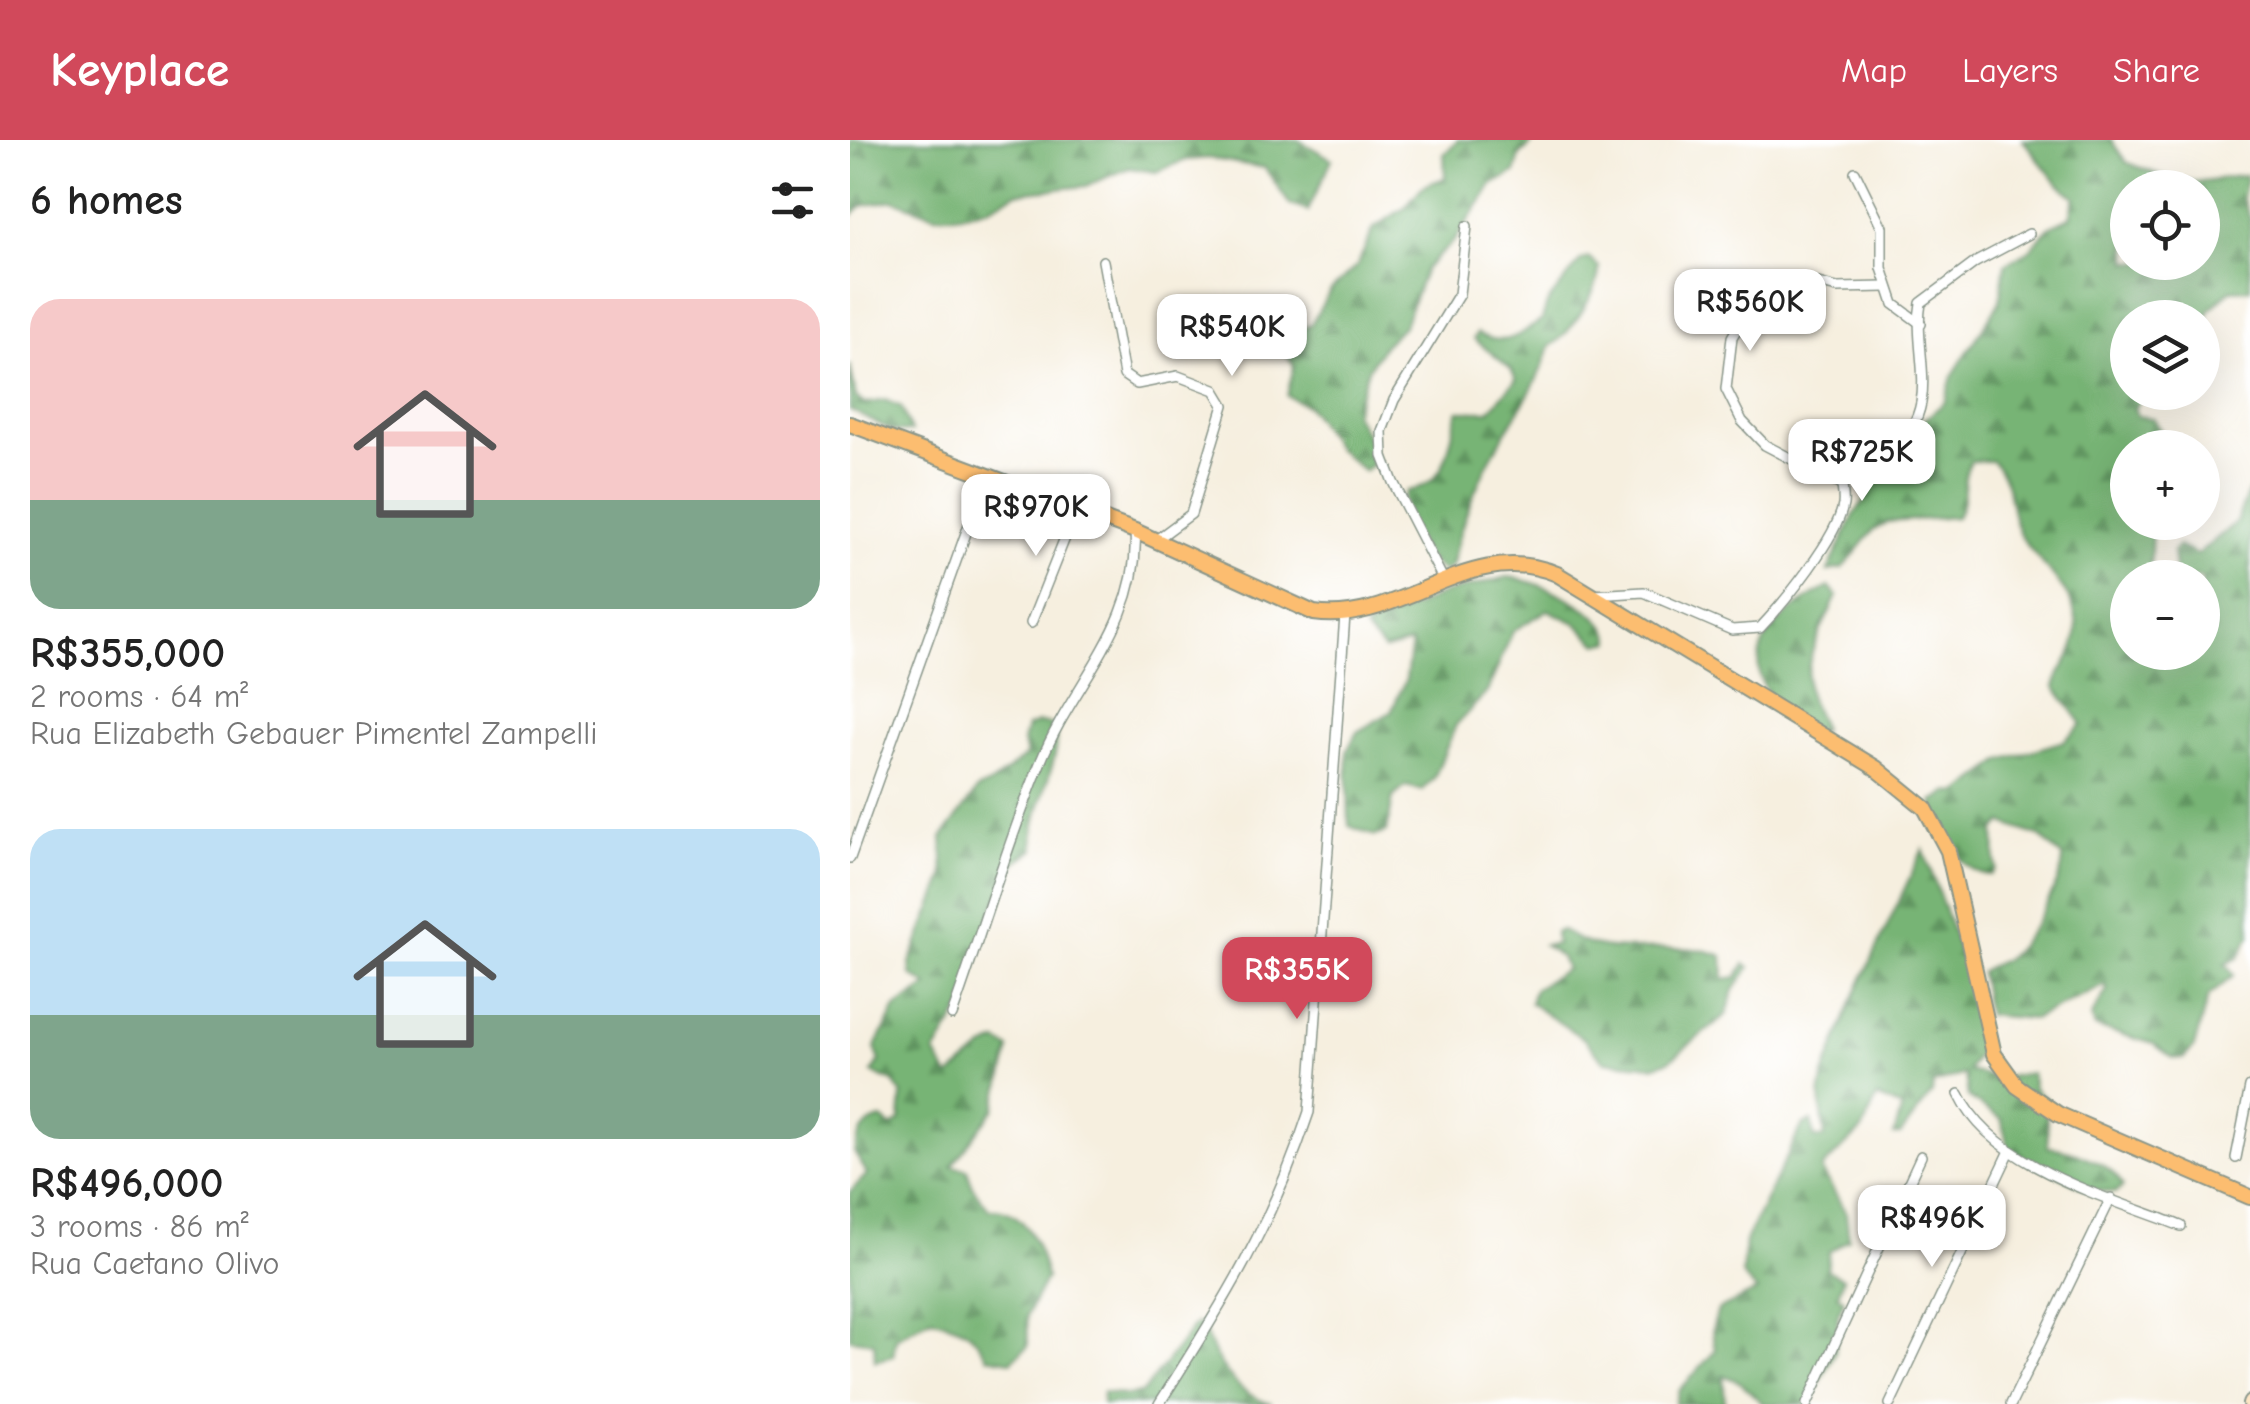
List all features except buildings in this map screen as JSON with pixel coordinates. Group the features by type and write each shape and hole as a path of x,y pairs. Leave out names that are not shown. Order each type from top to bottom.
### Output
{"main road":[{"path":"850,424 1135,531 1303,609 1345,614 1485,565 1514,562 1544,568 1594,595 1909,792 1935,823 1948,850 1994,1054 2016,1086 2058,1114 2250,1197"},
{"path":"2222,1185 2250,1184"}],"street":[{"path":"1855,172 1882,227 1882,268 1894,304 1920,324"},
{"path":"1444,580 1393,482 1383,456 1382,431 1394,400 1459,294 1467,226"},
{"path":"1594,595 1644,592 1732,630 1760,628 1809,568 1841,510 1841,485 1848,464 1893,447 1914,422 1922,402 1921,303 1928,294 2029,234"},
{"path":"1104,260 1124,376 1138,384 1178,376 1210,386 1220,394 1224,405 1189,519 1156,540"},
{"path":"1841,485 1776,452 1742,421 1726,390 1732,337 1745,320 1778,310 1799,278 1836,288 1888,286"},
{"path":"850,858 986,476"},
{"path":"1032,624 1076,510"},
{"path":"952,1015 1040,762 1113,634 1137,564 1135,531"},
{"path":"1159,1404 1246,1266 1290,1172 1310,1112 1345,614"},
{"path":"2236,1158 2250,1087"},
{"path":"1959,1094 1974,1120 2009,1153 2181,1226"},
{"path":"1890,1404 2009,1153"},
{"path":"1807,1404 1921,1156"},
{"path":"2010,1404 2111,1198"}],"green space":[{"path":"850,140 1298,140 1332,159 1308,211 1290,205 1265,168 1208,158 1186,160 1156,172 1129,168 1086,186 1016,193 988,208 957,215 935,215 893,200 861,206 850,217"},
{"path":"1458,140 1529,140 1531,145 1520,155 1515,173 1492,185 1455,240 1425,269 1404,325 1368,369 1354,413 1373,446 1372,465 1364,471 1337,449 1307,406 1287,396 1294,366 1283,349 1259,330 1297,331 1311,324 1330,291 1357,266 1374,228 1404,208 1423,186 1445,178 1444,154"},
{"path":"2023,140 2111,140 2126,162 2146,170 2110,170 2110,280 2220,280 2220,179 2247,175 2242,198 2250,218 2250,289 2230,290 2220,300 2110,300 2110,410 2135,410 2137,416 2154,419 2160,430 2110,430 2110,540 2151,540 2151,560 2110,560 2110,670 2220,670 2220,560 2174,560 2173,551 2179,546 2197,555 2220,540 2236,522 2250,488 2250,936 2238,958 2225,964 2234,975 2208,997 2194,1047 2183,1059 2173,1058 2154,1044 2095,1027 2091,1017 2107,990 2106,985 2033,1019 1987,1015 1980,972 2008,957 2025,938 2051,896 2063,858 2041,837 2003,823 1995,830 1996,868 1991,875 1979,873 1952,848 1933,802 1948,792 1959,793 2002,760 2064,741 2082,724 2055,687 2074,646 2075,614 2062,587 2018,530 2000,471 1992,461 1971,461 1956,517 1887,522 1873,531 1843,568 1828,571 1854,515 1890,462 1918,425 1945,402 1952,376 1999,303 2005,264 2030,250 2049,227 2070,217 2075,197 2057,183"},
{"path":"1589,258 1599,267 1589,299 1566,333 1550,346 1533,387 1481,478 1463,522 1451,567 1443,572 1417,540 1403,499 1407,491 1421,487 1439,472 1458,411 1489,411 1516,380 1511,369 1474,339 1477,333 1504,340 1542,320 1547,303 1581,260"},
{"path":"850,365 856,397 864,404 885,400 901,407 911,431 895,432 850,410"},
{"path":"1507,577 1552,590 1584,607 1607,629 1612,641 1598,644 1576,623 1548,610 1513,631 1487,692 1456,725 1434,778 1422,790 1406,786 1393,797 1387,832 1375,836 1349,826 1347,751 1357,732 1391,712 1406,679 1411,643 1384,650 1364,629 1445,593"},
{"path":"1829,587 1837,596 1815,644 1807,683 1822,733 1792,716 1772,698 1761,679 1759,660 1765,640 1779,621"},
{"path":"1038,723 1054,725 1057,736 1037,817 1034,850 1016,862 993,909 963,1007 935,1053 949,1077 984,1048 998,1042 1010,1049 995,1108 952,1166 967,1169 973,1188 989,1209 1002,1210 1022,1222 1035,1242 1046,1278 1027,1315 1028,1346 1011,1361 987,1357 965,1330 931,1318 896,1338 893,1356 875,1361 874,1342 850,1339 850,1192 867,1174 854,1152 866,1126 882,1119 892,1127 900,1121 902,1095 893,1082 872,1073 880,1061 875,1048 896,1008 928,986 911,975 910,963 944,877 942,838 978,789 1026,756 1023,742 1027,727"},
{"path":"1923,849 1968,975 1983,1045 1968,1071 2001,1078 2031,1073 2034,1089 2046,1099 2048,1147 2079,1154 2101,1165 2123,1187 2115,1193 2084,1188 2009,1149 2001,1119 1968,1097 1965,1074 1933,1084 1932,1093 1900,1135 1894,1135 1902,1108 1877,1097 1863,1129 1821,1169 1846,1213 1849,1239 1829,1252 1827,1270 1843,1278 1838,1295 1844,1300 1838,1315 1835,1352 1809,1404 1763,1404 1740,1382 1723,1375 1725,1404 1675,1404 1679,1391 1715,1351 1712,1330 1718,1310 1757,1291 1742,1275 1745,1241 1802,1126 1812,1121 1814,1138 1825,1138 1820,1097 1823,1077 1852,1002"},
{"path":"1562,930 1600,947 1683,948 1723,956 1724,979 1737,977 1745,964 1750,967 1734,990 1727,1014 1669,1061 1653,1066 1604,1061 1584,1039 1530,1003 1534,989 1566,969 1561,957 1544,945 1556,944 1555,932"},
{"path":"1196,1323 1203,1326 1213,1352 1237,1385 1272,1404 1102,1404 1103,1392 1128,1396 1143,1392"}]}
